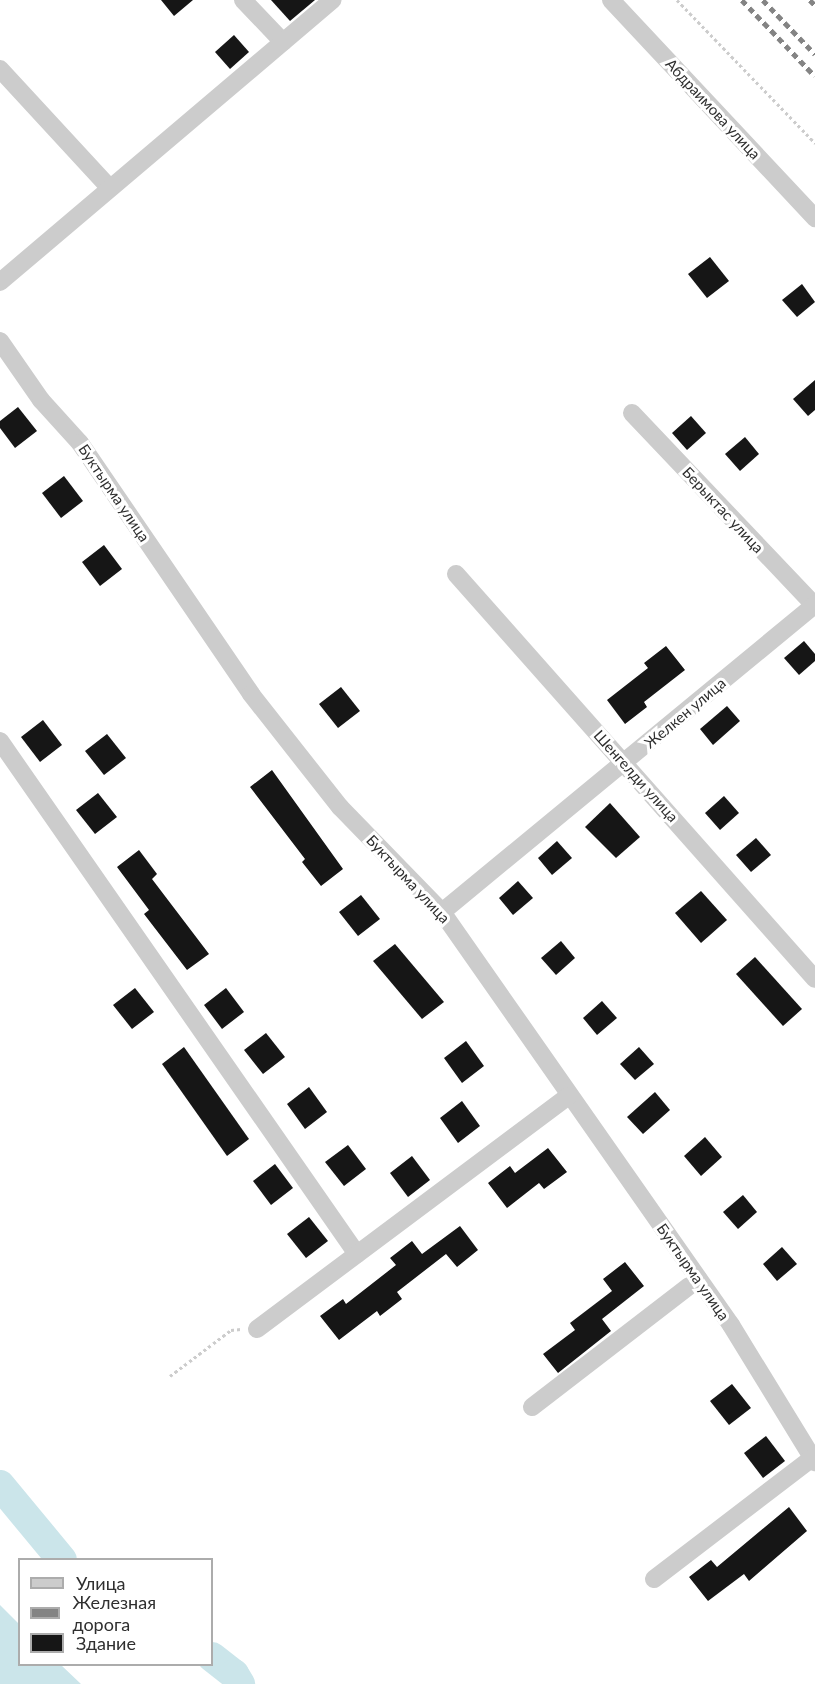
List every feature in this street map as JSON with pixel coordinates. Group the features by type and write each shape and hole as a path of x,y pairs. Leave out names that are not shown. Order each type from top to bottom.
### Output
{"street":[{"path":"243,0 283,42"},
{"path":"0,282 332,0"},
{"name":"Абдраимова улица","path":"611,0 815,218"},
{"path":"0,69 110,188"},
{"name":"Буктырма улица","path":"0,341 41,400 80,443 250,694 340,807 442,912 568,1096 698,1279 814,1460"},
{"name":"Берыктас улица","path":"632,413 815,605"},
{"name":"Шенгелди улица","path":"456,574 815,979"},
{"name":"Желкен улица","path":"442,912 815,605"},
{"path":"0,741 357,1254"},
{"path":"257,1329 568,1096"},
{"path":"532,1407 698,1279"},
{"path":"654,1579 814,1460"}],"path":[{"path":"677,0 815,143"},
{"path":"170,1376 231,1330 257,1329"}],"water":[{"path":"0,1605 18,1623 18,1666 62,1666 81,1684 0,1684"}],"building":[{"path":"161,0 193,0 174,16"},
{"path":"271,0 315,0 290,21"},
{"path":"234,35 249,52 230,69 215,52"},
{"path":"710,257 729,281 707,298 688,274"},
{"path":"802,284 815,302 797,317 782,300"},
{"path":"815,380 815,410 808,416 793,399"},
{"path":"18,407 37,431 15,448 0,428 0,421"},
{"path":"691,416 706,433 687,450 672,433"},
{"path":"745,437 759,454 740,471 725,454"},
{"path":"64,476 83,501 61,518 42,493"},
{"path":"104,545 122,569 100,586 82,562"},
{"path":"804,641 815,654 815,661 799,675 784,658"},
{"path":"666,646 685,670 644,702 647,707 625,724 607,700 648,668 644,663"},
{"path":"341,687 360,711 338,728 319,704"},
{"path":"727,706 740,721 713,745 700,729"},
{"path":"43,720 62,745 40,762 21,737"},
{"path":"107,734 126,758 104,775 85,751"},
{"path":"272,770 343,869 321,886 302,862 305,859 250,787"},
{"path":"98,793 117,817 95,834 76,810"},
{"path":"724,796 739,813 720,830 705,813"},
{"path":"610,803 640,837 616,858 585,827"},
{"path":"756,838 771,855 751,872 736,855"},
{"path":"557,841 572,858 552,875 538,858"},
{"path":"139,850 157,874 152,879 209,954 187,970 144,914 149,910 117,867"},
{"path":"518,881 533,898 513,915 499,898"},
{"path":"701,891 727,920 701,943 675,913"},
{"path":"361,895 380,919 358,936 339,912"},
{"path":"561,941 575,958 556,975 541,958"},
{"path":"395,944 444,1002 422,1019 373,961"},
{"path":"755,957 802,1009 783,1026 736,974"},
{"path":"135,988 154,1012 132,1029 113,1005"},
{"path":"226,988 244,1012 222,1029 204,1005"},
{"path":"602,1001 617,1018 597,1035 583,1018"},
{"path":"266,1033 285,1057 263,1074 244,1050"},
{"path":"466,1041 484,1066 462,1083 444,1058"},
{"path":"184,1047 249,1139 227,1156 162,1064"},
{"path":"639,1047 654,1064 635,1080 620,1064"},
{"path":"309,1087 327,1112 305,1129 287,1104"},
{"path":"655,1092 670,1110 643,1134 627,1117"},
{"path":"462,1101 480,1126 458,1143 440,1118"},
{"path":"705,1137 722,1157 701,1176 684,1156"},
{"path":"348,1145 366,1169 344,1186 325,1162"},
{"path":"548,1148 567,1172 544,1189 539,1183 507,1208 488,1183 510,1166 515,1173"},
{"path":"412,1156 430,1180 408,1197 390,1173"},
{"path":"275,1164 293,1188 271,1205 253,1181"},
{"path":"743,1195 757,1212 738,1229 723,1212"},
{"path":"309,1217 328,1241 306,1258 287,1234"},
{"path":"460,1226 478,1250 457,1267 446,1254 397,1292 402,1299 380,1316 377,1311 339,1340 320,1316 343,1299 346,1304 396,1265 390,1258 412,1241 422,1254"},
{"path":"782,1247 797,1264 777,1281 763,1264"},
{"path":"625,1262 644,1286 602,1319 611,1331 558,1373 543,1354 575,1330 570,1323 612,1291 603,1279"},
{"path":"732,1384 751,1408 729,1425 710,1401"},
{"path":"766,1436 785,1461 763,1478 744,1453"},
{"path":"789,1507 807,1531 749,1581 744,1574 708,1601 689,1577 711,1560 717,1567"}],"waterway":[{"path":"0,1485 60,1558"},
{"path":"213,1658 234,1674 240,1684"}],"railway":[{"path":"742,0 815,76"},
{"path":"763,0 815,54"},
{"path":"810,0 815,5"}]}
